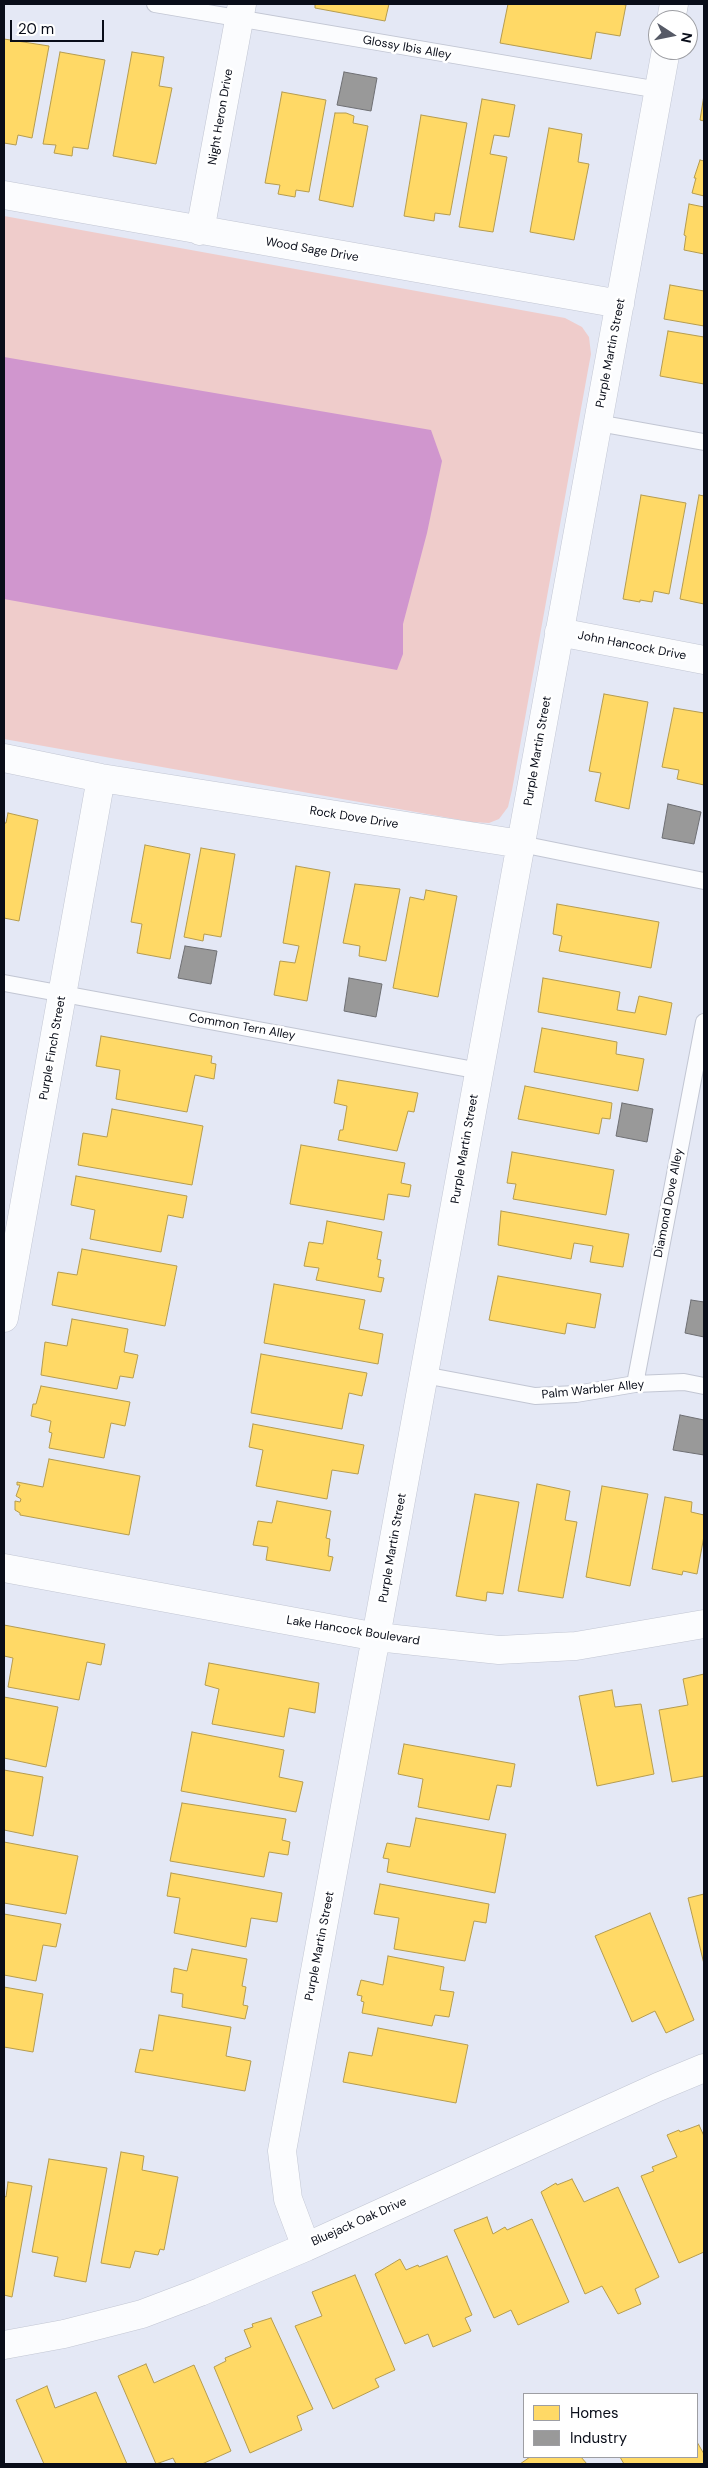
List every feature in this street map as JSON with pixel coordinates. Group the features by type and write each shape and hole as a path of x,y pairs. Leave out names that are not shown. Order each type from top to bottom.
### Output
{"street":[{"name":"Night Heron Drive","path":"200,231 240,11"},
{"name":"Purple Martin Street","path":"306,2247 288,2199 282,2151 664,60"},
{"name":"Wood Sage Drive","path":"4,195 620,304"},
{"name":"John Hancock Drive","path":"559,632 704,660"},
{"name":"Rock Dove Drive","path":"4,758 101,778 521,844"},
{"name":"Purple Finch Street","path":"4,1318 101,778"},
{"name":"Lake Hancock Boulevard","path":"4,1568 377,1638 499,1650 576,1646 704,1624"},
{"name":"Bluejack Oak Drive","path":"4,2345 55,2336 142,2314 306,2247 658,2086 704,2068"}],"lane":[{"name":"Glossy Ibis Alley","path":"155,4 240,11 659,90"},
{"path":"598,423 704,442"},
{"name":"Rock Dove Drive","path":"521,844 704,881"},
{"name":"Common Tern Alley","path":"4,983 480,1071"},
{"name":"Diamond Dove Alley","path":"635,1384 704,1022"},
{"name":"Palm Warbler Alley","path":"424,1375 535,1396 576,1394 635,1384 684,1382 704,1386"}],"shaded area":[{"path":"4,216 565,318 582,327 589,337 591,354 512,790 508,807 499,819 489,823 472,822 4,739"},
{"path":"4,357 431,430 442,461 427,533 403,624 403,654 397,670 4,599"}],"building: Homes":[{"path":"315,4 389,4 385,21 315,8"},
{"path":"508,4 626,5 620,36 596,32 591,59 500,43"},
{"path":"4,39 49,46 32,138 18,135 16,145 4,143"},
{"path":"60,52 105,60 88,149 73,147 72,156 54,153 56,145 43,144"},
{"path":"132,52 164,57 159,86 172,88 156,164 113,156"},
{"path":"282,92 326,100 309,192 296,190 295,197 278,194 280,185 265,183"},
{"path":"704,95 704,121 700,120"},
{"path":"482,99 515,105 509,137 494,135 490,154 507,157 493,232 459,227"},
{"path":"335,113 346,113 354,116 353,123 368,126 353,207 319,200"},
{"path":"421,115 467,123 450,215 435,213 434,221 404,216"},
{"path":"549,128 582,134 578,162 589,164 574,240 530,232"},
{"path":"700,160 704,161 704,196 692,193 696,178 694,178"},
{"path":"689,204 704,207 704,254 684,250 686,236 684,235"},
{"path":"670,285 704,291 704,326 664,319"},
{"path":"668,331 704,337 704,384 660,376"},
{"path":"641,495 686,503 669,594 654,591 652,602 623,599"},
{"path":"699,495 704,496 704,604 680,599"},
{"path":"604,694 648,702 629,809 595,801 601,773 589,771"},
{"path":"674,708 704,713 704,785 677,779 679,770 662,767"},
{"path":"8,813 38,820 19,921 4,918 4,823 6,823"},
{"path":"145,845 190,854 170,959 137,953 142,924 131,922"},
{"path":"201,848 235,854 221,937 204,934 203,941 184,937"},
{"path":"296,866 330,872 307,1001 274,995 280,961 295,963 299,946 283,943"},
{"path":"355,884 400,889 386,961 359,956 360,946 343,943"},
{"path":"426,890 457,896 438,997 393,988 410,897 424,900"},
{"path":"557,904 659,922 651,968 559,951 562,936 553,934"},
{"path":"543,978 620,992 617,1010 635,1013 639,996 672,1003 666,1035 538,1012"},
{"path":"542,1028 617,1042 616,1054 644,1059 638,1091 534,1072"},
{"path":"101,1036 212,1056 211,1063 216,1064 214,1079 195,1075 187,1112 116,1099 120,1070 96,1066"},
{"path":"338,1080 418,1093 414,1112 408,1111 397,1151 338,1140 340,1130 343,1130 347,1106 334,1103"},
{"path":"525,1086 612,1103 610,1119 602,1118 599,1134 518,1119"},
{"path":"112,1109 203,1126 192,1185 78,1165 83,1133 107,1137"},
{"path":"301,1145 405,1163 401,1183 411,1185 409,1197 388,1194 384,1220 290,1204"},
{"path":"512,1152 614,1170 606,1215 513,1199 516,1184 507,1183"},
{"path":"76,1176 187,1196 183,1218 168,1215 161,1252 90,1239 95,1210 71,1205"},
{"path":"501,1211 629,1234 623,1267 590,1262 593,1246 574,1243 571,1259 498,1245"},
{"path":"327,1221 382,1232 377,1259 381,1260 378,1277 384,1278 381,1292 316,1280 319,1268 304,1266 309,1242 323,1244"},
{"path":"82,1249 177,1266 165,1326 52,1305 58,1272 77,1275"},
{"path":"498,1276 601,1294 595,1328 567,1323 565,1334 489,1320"},
{"path":"274,1284 365,1300 359,1329 383,1334 378,1364 264,1343"},
{"path":"72,1319 128,1329 124,1352 138,1355 133,1378 120,1376 117,1389 41,1375 45,1342 67,1346"},
{"path":"261,1354 367,1373 362,1396 349,1393 342,1429 251,1413"},
{"path":"41,1386 130,1402 125,1426 111,1423 104,1458 49,1448 52,1433 49,1432 51,1421 31,1416 33,1404 36,1404"},
{"path":"253,1424 364,1445 358,1474 332,1470 327,1499 256,1486 263,1450 249,1447"},
{"path":"49,1459 140,1476 129,1535 20,1515 15,1510 15,1501 20,1502 21,1499 16,1496 20,1485 17,1485 17,1482 43,1487"},
{"path":"537,1484 570,1491 565,1520 577,1522 563,1598 518,1591"},
{"path":"602,1486 648,1494 630,1586 586,1577"},
{"path":"475,1494 519,1502 503,1594 487,1592 486,1601 456,1596"},
{"path":"665,1497 692,1502 691,1512 704,1515 704,1536 697,1574 683,1571 682,1575 652,1569"},
{"path":"277,1501 331,1511 326,1538 330,1539 328,1556 333,1557 330,1571 266,1560 268,1547 253,1545 258,1521 272,1523"},
{"path":"4,1625 105,1644 101,1665 87,1662 79,1700 8,1687 13,1658 4,1656"},
{"path":"209,1663 319,1683 315,1713 289,1708 284,1737 212,1724 219,1689 205,1685"},
{"path":"704,1674 704,1776 672,1782 659,1710 688,1705 683,1679"},
{"path":"612,1690 615,1707 641,1704 654,1774 597,1786 579,1696"},
{"path":"4,1697 58,1707 46,1767 4,1758"},
{"path":"192,1732 284,1750 279,1777 303,1782 296,1812 181,1791"},
{"path":"404,1744 515,1764 511,1787 497,1785 489,1820 418,1807 423,1779 398,1774"},
{"path":"4,1770 43,1777 33,1836 4,1830"},
{"path":"182,1803 286,1819 282,1840 290,1842 288,1855 269,1852 264,1877 170,1861"},
{"path":"416,1818 506,1834 495,1893 387,1872 389,1859 383,1858 387,1843 410,1847"},
{"path":"4,1842 78,1856 66,1914 4,1903"},
{"path":"171,1873 282,1893 277,1922 251,1918 246,1947 174,1933 180,1898 167,1896"},
{"path":"380,1884 489,1904 486,1923 474,1921 465,1961 394,1949 399,1918 374,1914"},
{"path":"704,1894 704,1964 688,1898"},
{"path":"650,1913 694,2020 666,2033 655,2011 632,2022 595,1936"},
{"path":"4,1914 61,1924 56,1947 43,1945 36,1981 4,1975"},
{"path":"192,1949 247,1959 242,1986 246,1987 243,2005 248,2006 245,2019 182,2007 183,1994 171,1992 174,1968 187,1971"},
{"path":"388,1956 444,1967 440,1990 454,1992 449,2017 435,2015 432,2026 362,2013 364,2002 361,2001 362,1996 357,1995 361,1980 383,1985"},
{"path":"4,1987 43,1994 33,2052 4,2047"},
{"path":"159,2015 231,2027 226,2056 251,2061 245,2091 135,2072 140,2049 153,2051"},
{"path":"378,2028 468,2045 456,2103 343,2082 349,2052 372,2056"},
{"path":"699,2125 704,2136 704,2252 679,2263 641,2176 654,2171 652,2167 677,2157 667,2135"},
{"path":"121,2152 144,2156 142,2170 178,2177 164,2250 160,2249 158,2255 135,2251 130,2268 101,2263"},
{"path":"49,2159 107,2168 86,2282 54,2276 58,2257 32,2252"},
{"path":"572,2179 584,2202 618,2187 659,2277 635,2289 641,2304 618,2314 602,2286 585,2294 541,2192 556,2183 557,2185"},
{"path":"8,2182 32,2186 12,2297 4,2295 4,2196 6,2197"},
{"path":"487,2217 493,2234 505,2227 507,2230 532,2219 569,2302 518,2325 511,2310 494,2318 454,2230"},
{"path":"447,2256 472,2315 465,2318 471,2331 433,2347 428,2334 405,2344 375,2274 400,2259 406,2270"},
{"path":"355,2275 395,2370 375,2379 379,2387 333,2409 295,2326 322,2316 312,2292"},
{"path":"271,2318 313,2409 297,2416 302,2430 250,2453 214,2367 226,2361 225,2358 251,2347 244,2330 253,2327 252,2324"},
{"path":"146,2364 154,2383 194,2365 231,2451 202,2464 176,2464 173,2458 156,2464 118,2376"},
{"path":"47,2386 55,2408 96,2392 127,2464 44,2464 16,2400"},
{"path":"698,2444 704,2454 704,2464 624,2464 621,2458 698,2458"},
{"path":"529,2458 582,2458 587,2464 520,2464"}],"building: Industry":[{"path":"344,72 377,78 371,111 337,105"},
{"path":"668,804 701,812 694,844 662,838"},
{"path":"185,946 217,951 211,984 178,978"},
{"path":"349,978 382,984 376,1017 344,1011"},
{"path":"622,1103 653,1109 647,1142 616,1136"},
{"path":"691,1300 704,1302 704,1337 685,1333"},
{"path":"680,1415 704,1420 704,1455 673,1450"}]}
